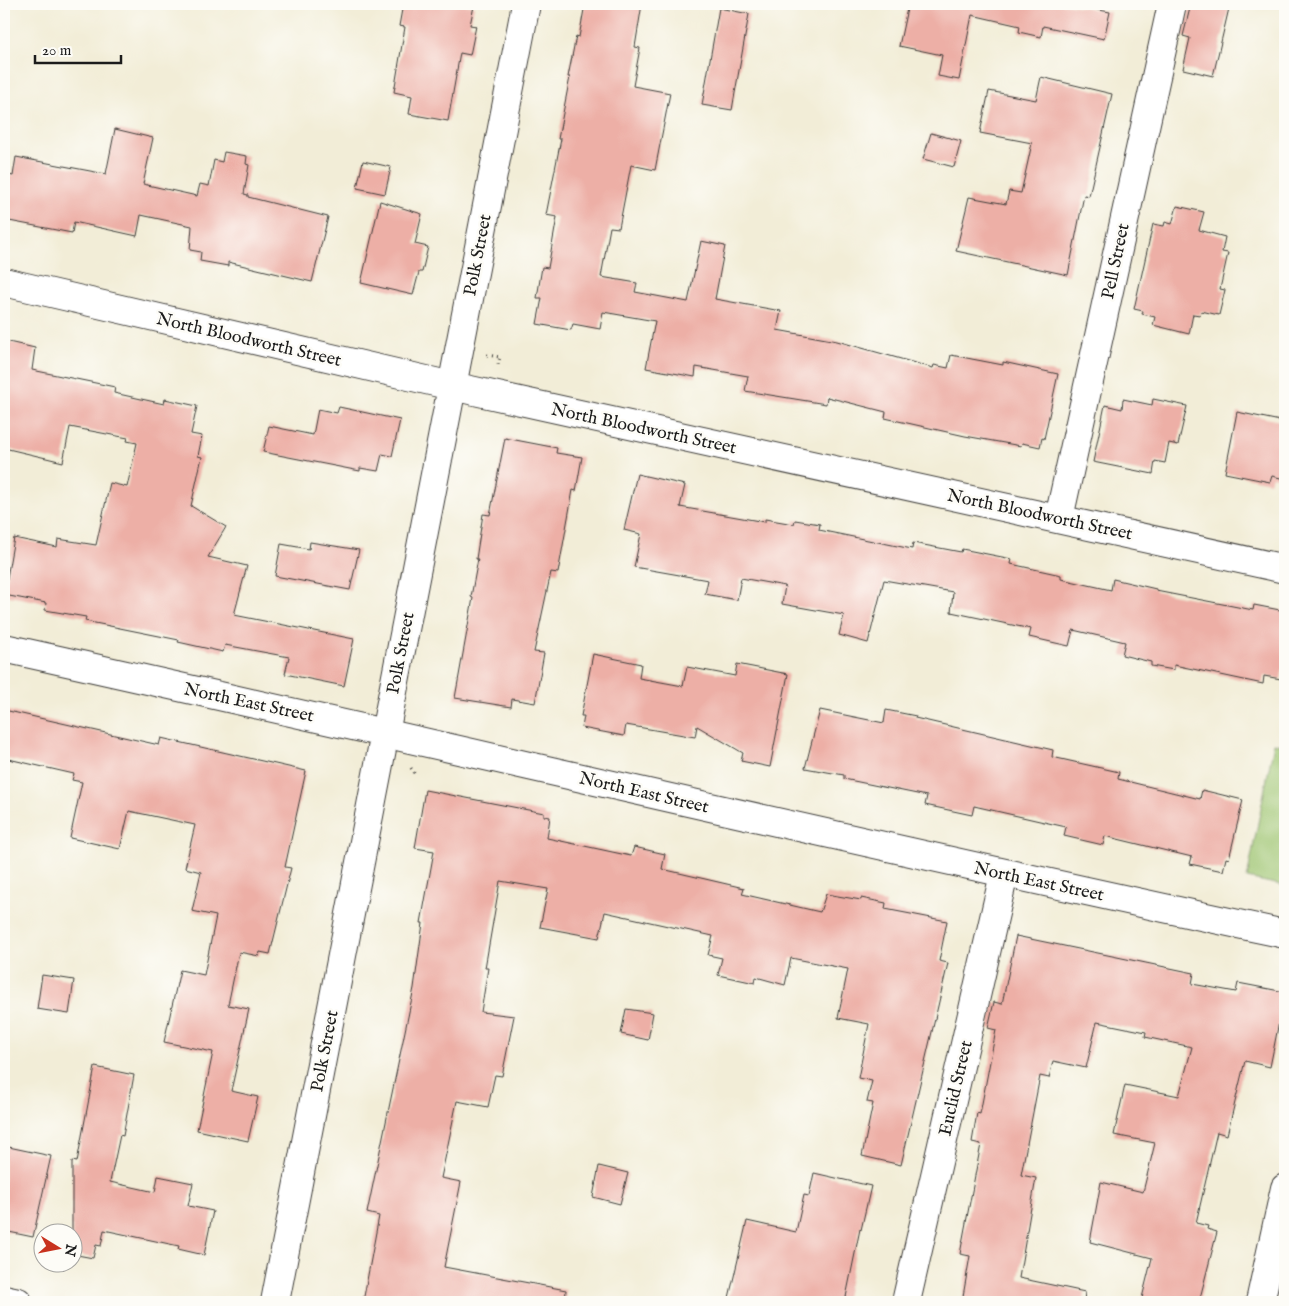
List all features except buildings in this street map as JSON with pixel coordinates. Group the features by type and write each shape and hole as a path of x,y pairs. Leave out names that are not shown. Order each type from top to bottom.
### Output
{"street":[{"name":"Polk Street","path":"275,1302 526,4"},
{"name":"Pell Street","path":"1059,518 1172,4"},
{"name":"North Bloodworth Street","path":"4,282 452,386 1285,569"},
{"name":"North East Street","path":"4,648 1004,874 1285,934"},
{"name":"Euclid Street","path":"906,1302 1004,874"},
{"path":"1260,1302 1285,1188"},
{"path":"4,1299 18,1302"}],"path":[{"path":"485,354 500,358 496,371"}],"green space":[{"path":"1274,743 1285,745 1285,886 1247,878"}]}
